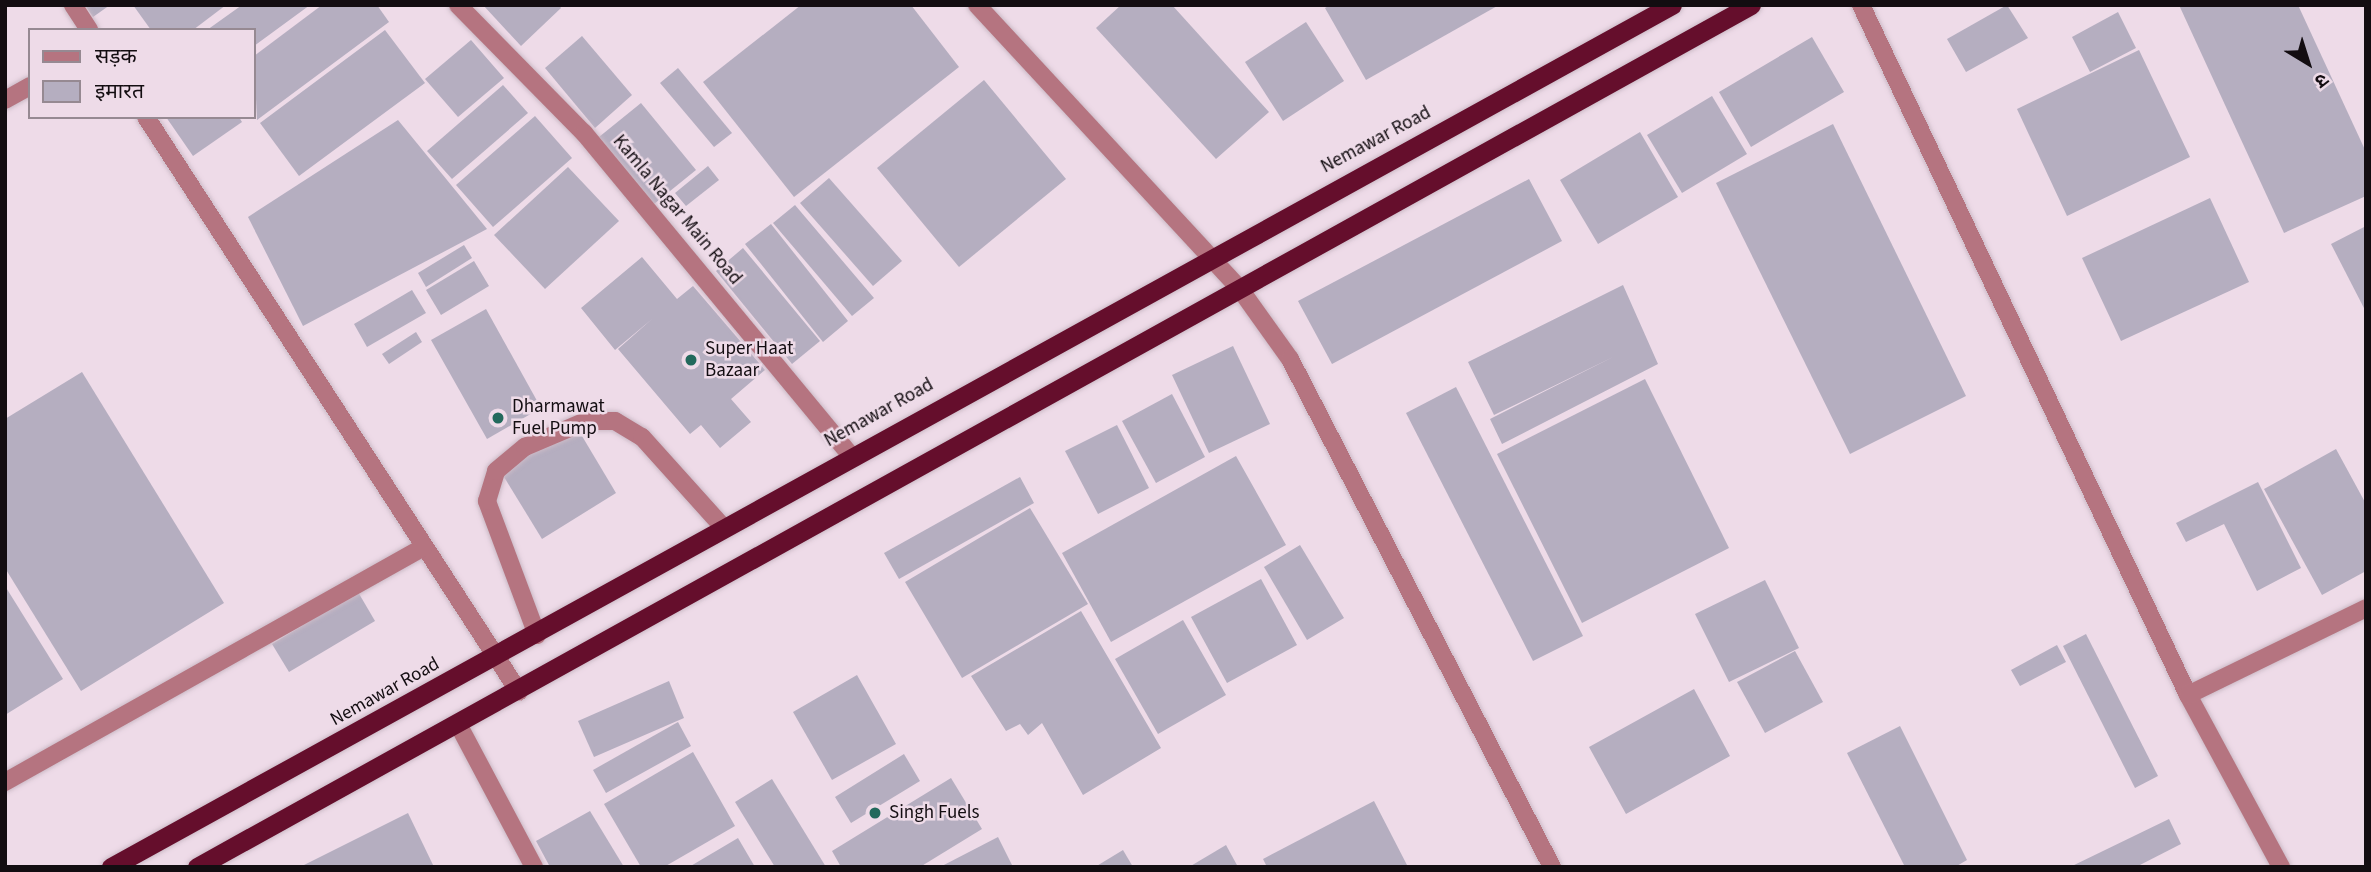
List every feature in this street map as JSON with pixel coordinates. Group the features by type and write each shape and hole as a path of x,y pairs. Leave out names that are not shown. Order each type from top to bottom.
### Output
{"highway":[{"name":"Nemawar Road","path":"111,867 537,635 850,454 1672,5"},
{"path":"197,867 459,726 1751,5"}],"street":[{"path":"73,5 88,28"},
{"name":"Kamla Nagar Main Road","path":"458,5 584,133 850,454"},
{"path":"977,5 1240,289 1290,359 1552,867"},
{"path":"1861,5 2188,695 2281,867"},
{"path":"5,100 28,87"},
{"path":"147,119 519,692"},
{"path":"537,635 487,500 496,471 525,447 586,421 615,421 642,437 724,528"},
{"path":"5,782 423,547"},
{"path":"2188,695 2366,608"},
{"path":"459,726 534,867"}],"building":[{"path":"85,5 110,5 93,17"},
{"path":"133,5 226,5 196,28 150,28"},
{"path":"242,5 310,5 256,45 256,28 210,28"},
{"path":"322,5 377,5 389,22 257,120 256,54"},
{"path":"483,5 559,5 561,8 521,46"},
{"path":"801,5 911,5 959,67 794,197 703,82"},
{"path":"1121,5 1172,5 1269,112 1216,159 1096,28"},
{"path":"1330,5 1499,5 1366,80 1325,8"},
{"path":"2007,5 2028,38 1966,72 1947,39"},
{"path":"2179,5 2298,5 2366,152 2366,196 2284,233"},
{"path":"2118,12 2136,48 2090,72 2072,37"},
{"path":"1306,22 1344,81 1283,121 1245,62"},
{"path":"385,30 425,83 299,176 260,123"},
{"path":"582,36 632,95 595,128 545,68"},
{"path":"1812,37 1844,92 1751,147 1719,92"},
{"path":"471,40 504,78 458,117 425,79"},
{"path":"2139,50 2190,157 2067,216 2017,109"},
{"path":"678,68 732,133 714,147 660,83"},
{"path":"984,80 1066,179 959,267 877,168"},
{"path":"503,85 528,113 452,179 427,151"},
{"path":"1712,96 1747,154 1682,193 1647,135"},
{"path":"641,103 696,170 654,204 599,137"},
{"path":"535,116 572,158 493,227 456,185"},
{"path":"167,119 240,119 242,122 193,156"},
{"path":"398,120 487,229 303,326 248,217"},
{"path":"1833,124 1966,396 1850,454 1716,183"},
{"path":"1640,132 1678,197 1598,244 1560,180"},
{"path":"708,166 719,180 686,206 675,193"},
{"path":"568,167 619,221 545,289 494,235"},
{"path":"829,178 902,261 873,286 800,203"},
{"path":"1529,179 1562,241 1332,364 1298,301"},
{"path":"2210,198 2249,282 2121,341 2082,258"},
{"path":"795,205 874,298 852,316 773,223"},
{"path":"771,224 848,321 823,342 745,244"},
{"path":"2366,226 2366,312 2331,244"},
{"path":"464,245 472,258 426,287 418,273"},
{"path":"743,248 820,341 792,364 716,271"},
{"name":"Super Haat Bazaar","path":"642,257 677,299 693,286 765,370 731,399 751,422 720,448 701,425 690,434 618,349 652,319 615,350 581,308"},
{"path":"474,261 489,286 441,315 426,290"},
{"path":"1623,285 1658,364 1502,444 1490,419 1613,357 1494,415 1468,362"},
{"path":"412,290 426,313 367,347 354,324"},
{"path":"486,309 541,408 487,439 431,340"},
{"path":"416,332 422,342 389,364 382,354"},
{"path":"1233,346 1270,424 1209,453 1172,375"},
{"path":"82,372 224,603 81,691 5,568 5,419"},
{"path":"1645,379 1729,548 1582,623 1497,454"},
{"path":"1456,387 1583,636 1533,661 1406,413"},
{"path":"1172,394 1205,457 1156,483 1122,421"},
{"path":"1117,425 1149,488 1098,514 1065,451"},
{"path":"576,426 616,493 542,539 501,472"},
{"path":"2336,449 2366,504 2366,571 2322,595 2264,489"},
{"path":"1236,456 1286,545 1111,642 1062,553"},
{"path":"1020,477 1034,503 899,579 884,553"},
{"path":"2258,482 2301,568 2257,591 2224,524 2186,542 2176,523"},
{"path":"1030,508 1088,604 962,678 905,582"},
{"path":"1300,545 1344,618 1307,640 1264,567"},
{"path":"1261,579 1297,645 1227,683 1191,617"},
{"path":"1765,580 1799,648 1729,682 1695,614"},
{"path":"5,586 63,679 5,715"},
{"path":"358,592 375,621 289,672 272,644"},
{"path":"1081,611 1161,748 1083,795 1042,723 1028,735 1020,724 1006,731 971,676"},
{"path":"1183,620 1226,695 1158,734 1115,659"},
{"path":"2086,634 2158,776 2135,788 2063,646"},
{"path":"2057,645 2066,662 2020,686 2011,670"},
{"path":"1795,651 1823,702 1765,733 1737,682"},
{"path":"857,675 896,744 832,780 793,712"},
{"path":"669,681 684,718 594,757 578,721"},
{"path":"1694,689 1730,756 1626,814 1589,747"},
{"path":"678,722 691,746 606,793 593,770"},
{"path":"1900,726 1967,860 1955,867 1905,867 1847,753"},
{"path":"693,752 735,826 664,867 641,867 604,804"},
{"path":"904,754 920,781 851,823 835,797"},
{"path":"951,778 982,829 920,867 841,867 832,851"},
{"path":"772,779 826,867 775,867 735,802"},
{"path":"1374,801 1408,867 1267,867 1263,859"},
{"path":"590,811 624,867 550,867 536,841"},
{"path":"408,813 434,867 300,867"},
{"path":"2169,819 2181,844 2136,867 2070,867"},
{"path":"998,837 1013,867 940,867"},
{"path":"738,838 755,867 689,867"},
{"path":"1226,845 1238,867 1189,867"},
{"path":"1123,850 1133,867 1095,867"}],"place":[{"name":"Super Haat Bazaar","path":"691,360"},
{"name":"Dharmawat Fuel Pump","path":"498,418"},
{"name":"Singh Fuels","path":"875,813"}]}
